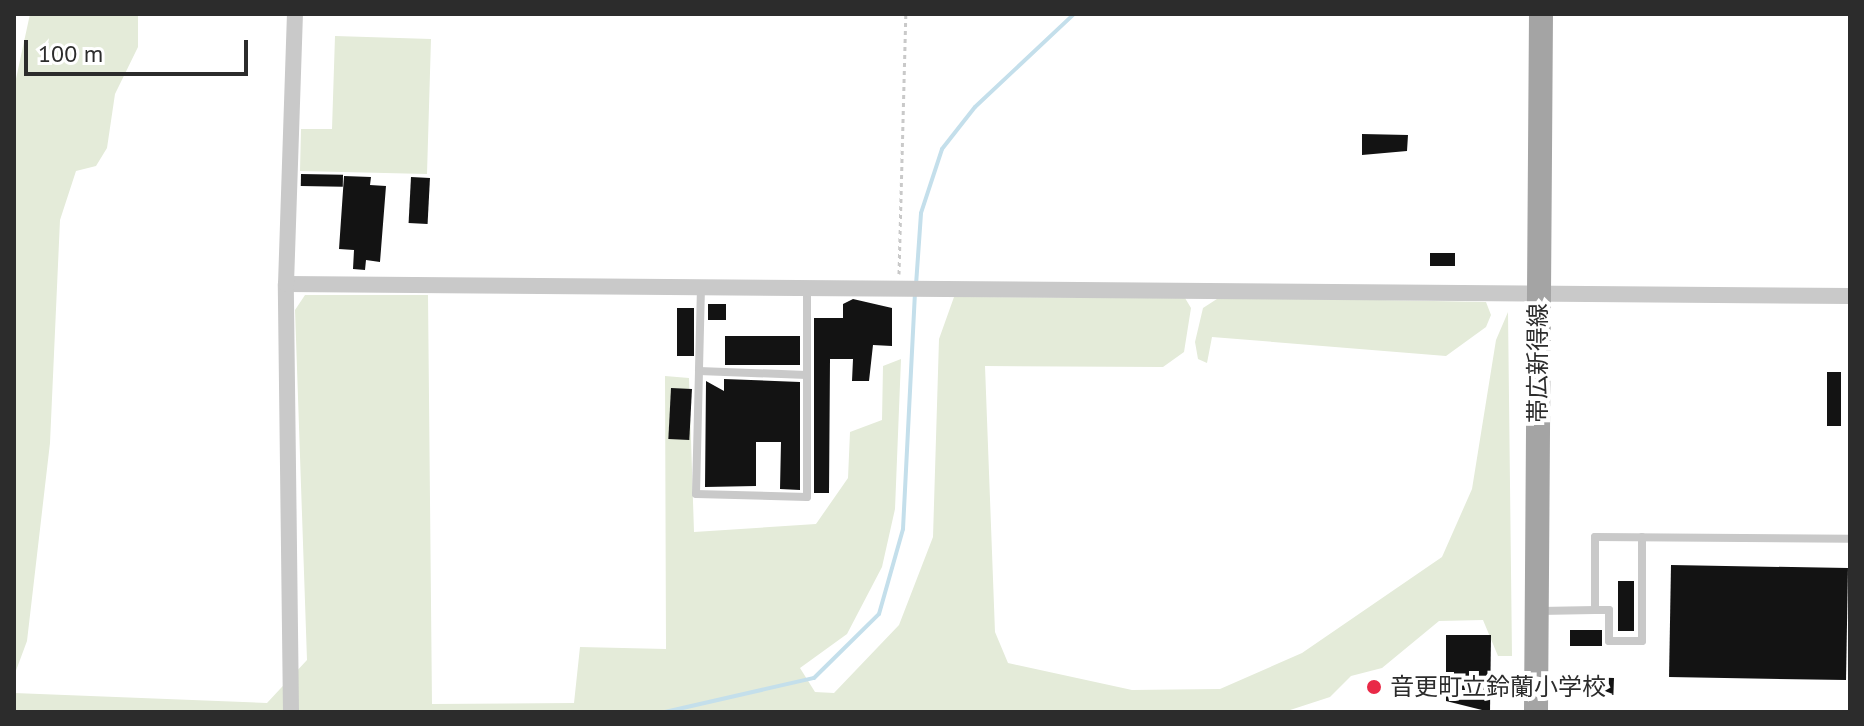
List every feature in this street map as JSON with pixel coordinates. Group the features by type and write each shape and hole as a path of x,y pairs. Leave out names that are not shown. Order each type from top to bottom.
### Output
{"main road":[{"name":"帯広新得線","path":"1536,712 1541,14"}],"street":[{"path":"291,712 286,284 295,14"},
{"path":"286,284 1850,296"}],"lane":[{"path":"701,287 696,494 807,497 807,288"},
{"path":"699,371 807,375"},
{"path":"1595,610 1595,537 1850,539"},
{"path":"1537,611 1609,610 1609,641 1642,641 1642,537"}],"path":[{"path":"900,289 906,14"}],"green space":[{"path":"30,14 138,14 138,47 115,94 107,148 96,166 76,171 60,220 50,443 27,641 14,676 14,88"},
{"path":"335,36 431,39 427,174 300,171 301,129 332,129"},
{"path":"305,295 428,295 432,704 574,703 580,647 666,649 665,376 689,378 694,532 816,524 848,478 850,432 882,420 883,366 901,359 895,509 882,567 847,634 800,668 815,692 834,693 899,625 933,537 939,339 954,297 1185,298 1191,308 1184,352 1163,367 985,366 995,632 1008,663 1132,690 1220,689 1302,653 1442,557 1472,489 1496,340 1508,312 1512,656 1498,656 1483,620 1439,621 1382,668 1351,676 1330,697 1284,712 14,712 14,693 267,703 307,660 295,310"},
{"path":"1220,297 1486,302 1491,315 1486,327 1446,356 1212,337 1207,363 1198,359 1195,342 1203,308"}],"building":[{"path":"1362,134 1408,135 1407,151 1362,155"},
{"path":"301,174 343,175 343,187 301,186"},
{"path":"344,176 371,177 370,185 386,186 380,262 366,260 365,270 353,269 354,250 339,249"},
{"path":"411,177 430,178 428,224 409,223"},
{"path":"1430,253 1455,253 1455,266 1430,266"},
{"path":"853,299 892,308 892,346 873,345 869,381 852,381 853,359 830,359 829,493 814,493 814,318 843,318 843,304"},
{"path":"708,304 726,304 726,320 708,320"},
{"path":"677,308 694,308 694,356 677,356"},
{"path":"725,336 800,336 800,365 725,365"},
{"path":"1827,372 1841,372 1841,426 1827,426"},
{"path":"724,379 800,382 800,490 780,489 781,442 756,442 756,486 705,487 706,381 724,391"},
{"path":"671,388 692,389 689,440 668,439"},
{"path":"1671,565 1848,568 1846,680 1669,677"},
{"path":"1618,581 1634,581 1634,631 1618,631"},
{"path":"1570,630 1602,630 1602,646 1570,646"},
{"path":"1446,635 1491,635 1490,712 1446,701"},
{"path":"1582,677 1614,678 1613,695 1581,694"}],"waterway":[{"path":"916,285 921,213 942,149 975,107 1074,14"},
{"path":"665,712 814,678 879,614 903,529 915,294"}],"place":[{"name":"音更町立鈴蘭小学校","path":"1374,687"}]}
